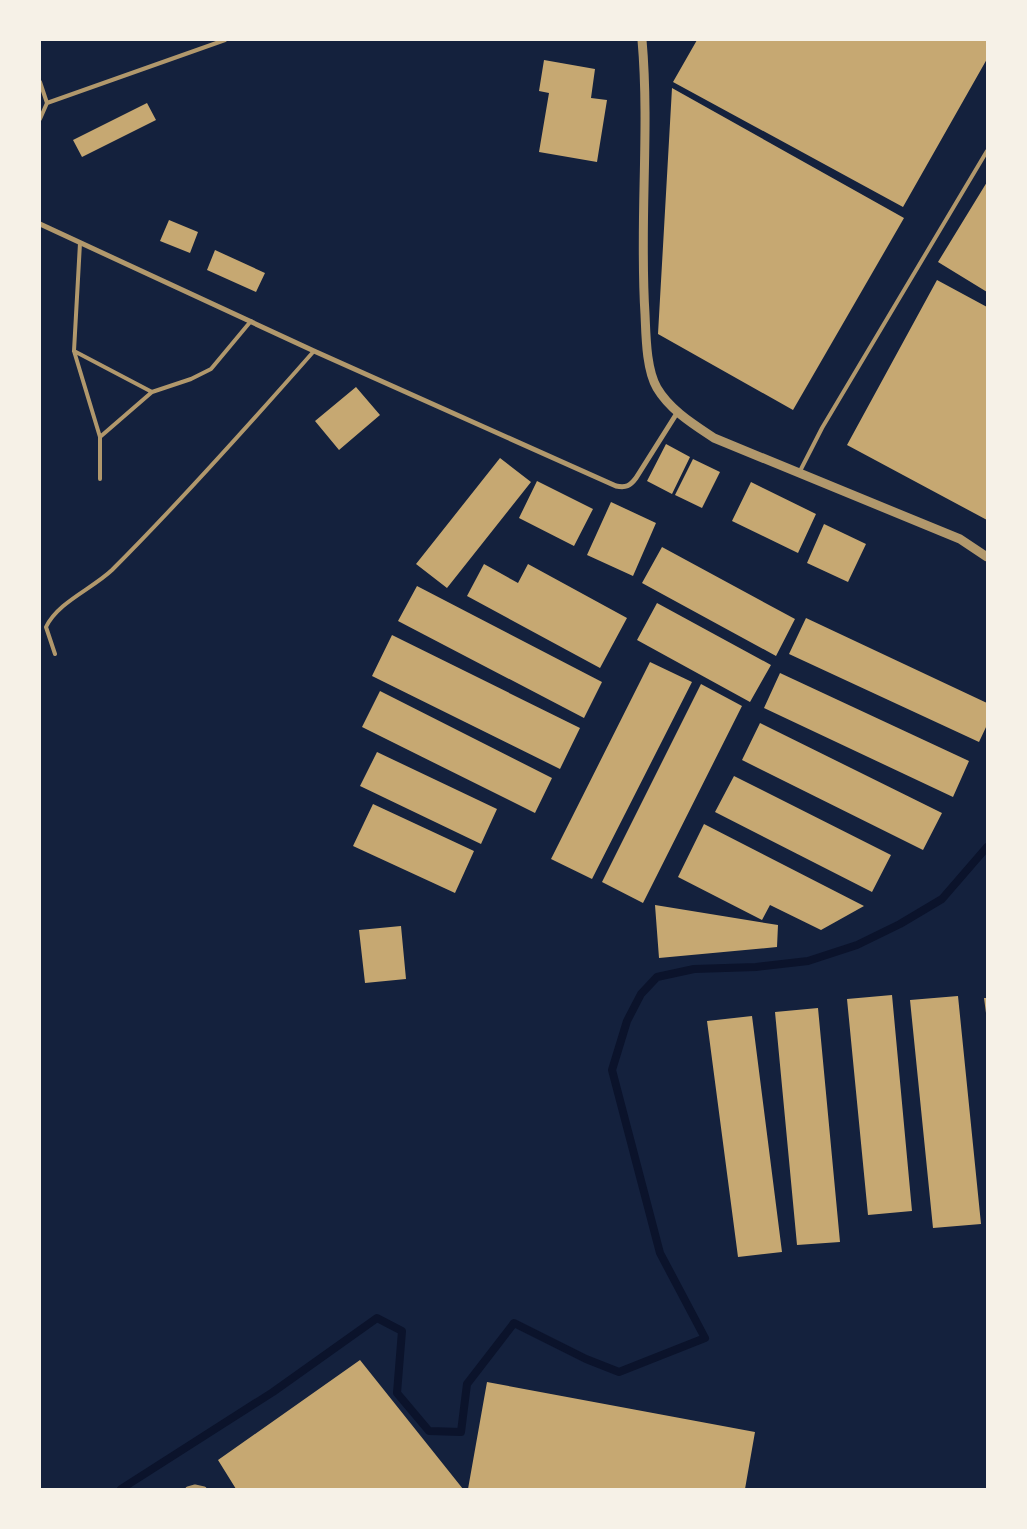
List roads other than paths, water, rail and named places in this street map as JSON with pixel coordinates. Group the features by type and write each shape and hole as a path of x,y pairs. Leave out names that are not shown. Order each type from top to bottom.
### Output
{"street":[{"path":"642,40 646,84 642,269 647,352 657,388 677,413 714,438 960,539 987,557"},
{"path":"40,224 314,351 616,486 624,487 631,484 677,413"},
{"path":"188,1489 195,1487 204,1489"}],"lane":[{"path":"47,103 224,40"},
{"path":"40,82 47,103 40,119"},
{"path":"799,474 822,428 987,151"},
{"path":"80,243 74,351 100,437 100,478"},
{"path":"100,437 152,392 191,379 211,369 251,321"},
{"path":"74,351 152,392"},
{"path":"55,654 46,627 51,616 103,579 152,530 210,469 314,351"}],"waterway":[{"path":"121,1489 273,1392 377,1318 402,1331 397,1393 429,1431 461,1432 467,1384 514,1323 586,1359 619,1372 705,1338 660,1253 612,1070 627,1021 641,994 657,977 694,969 756,967 808,961 857,945 900,924 942,899 987,847"}]}
